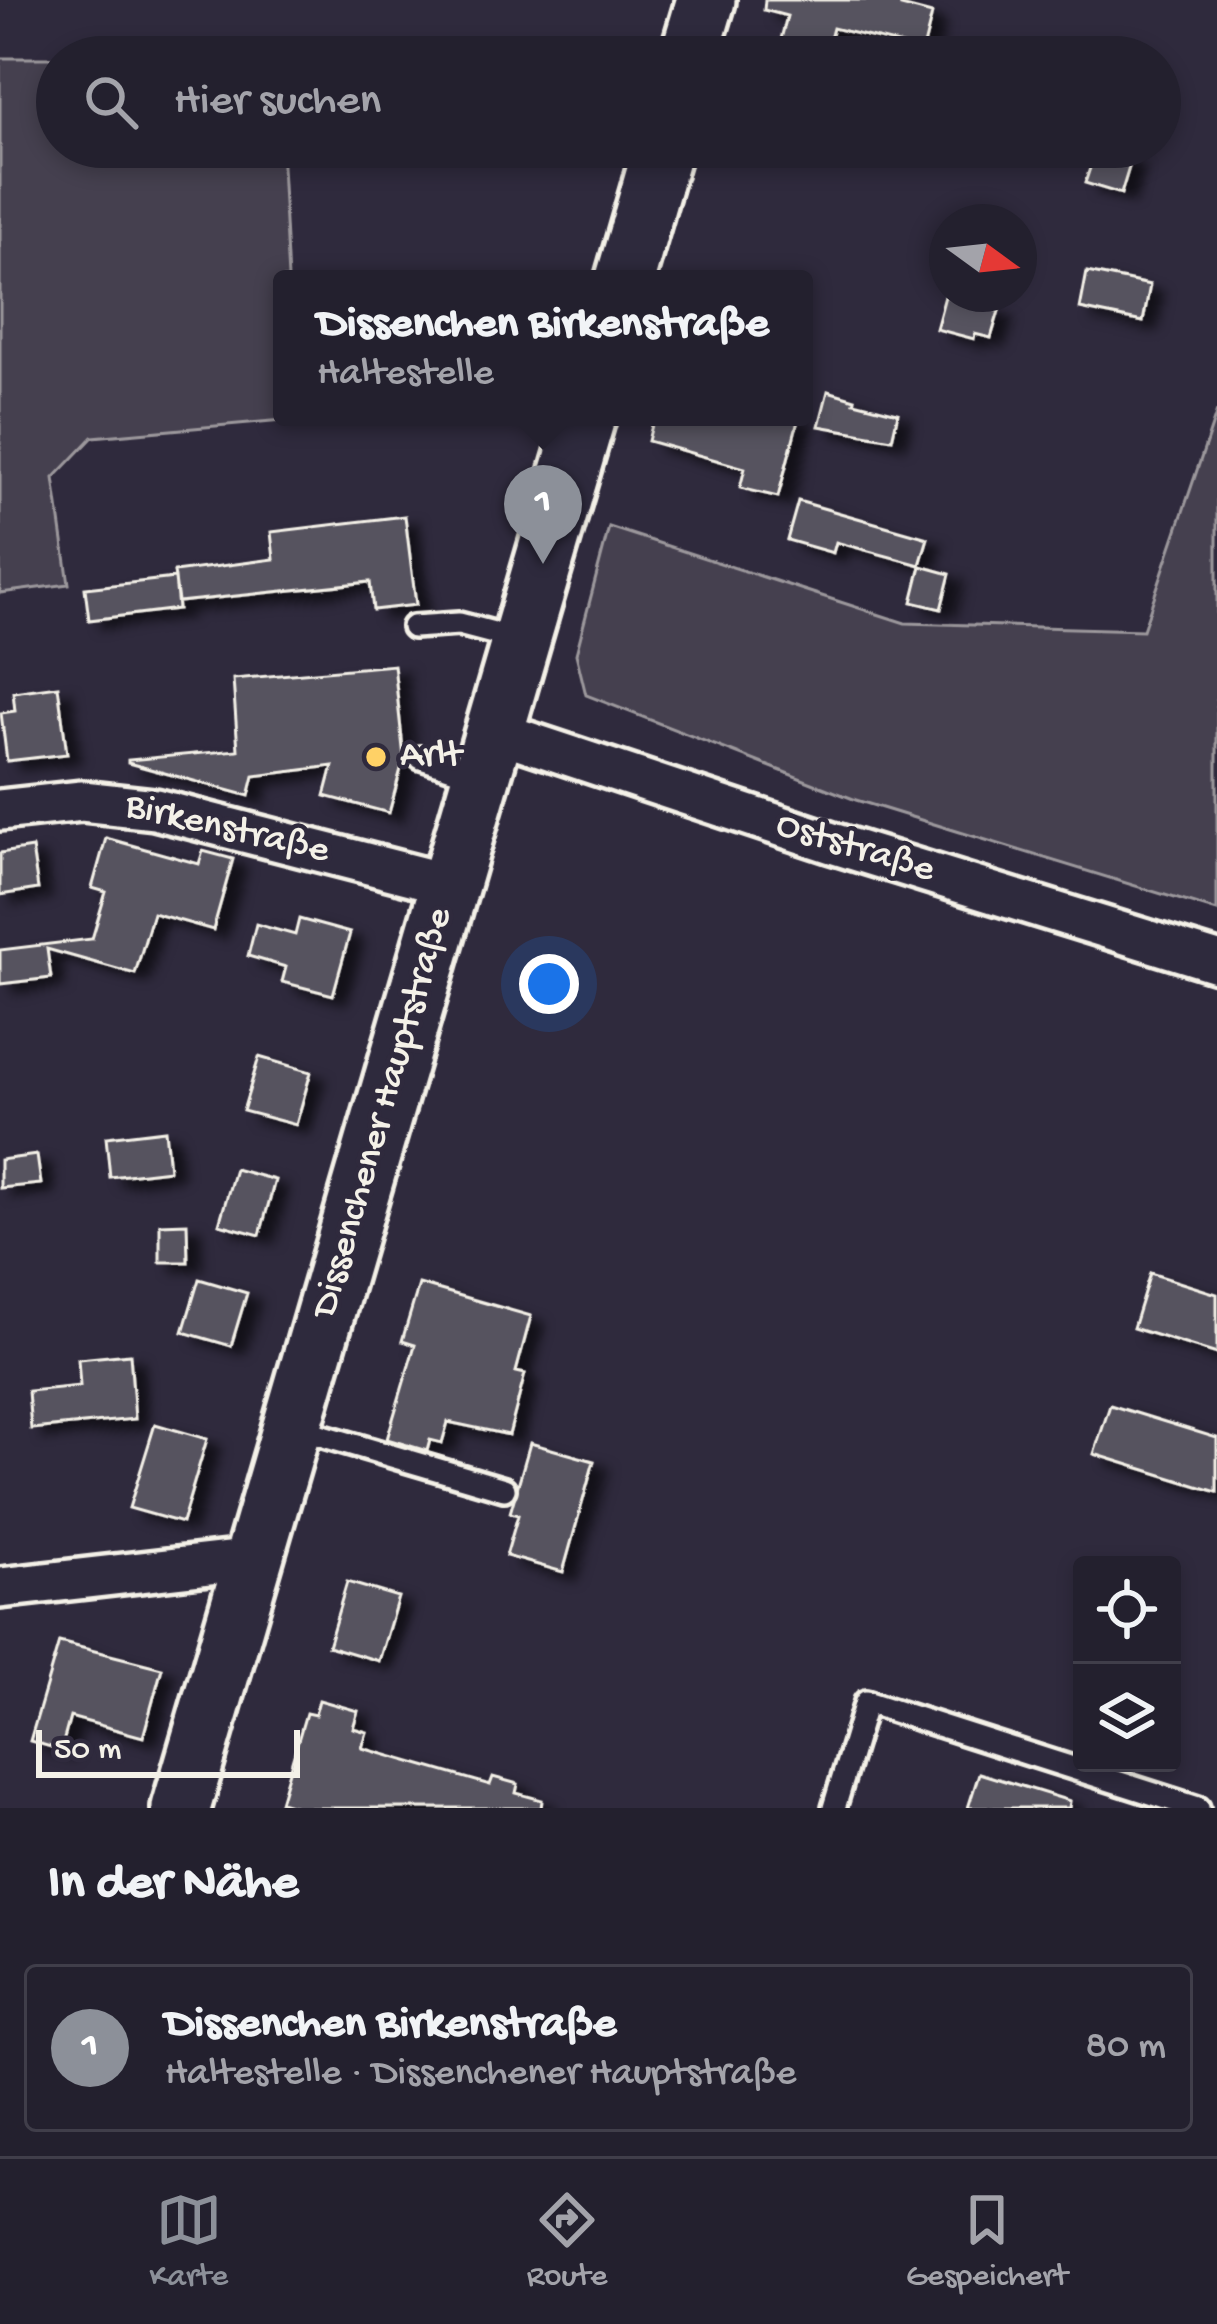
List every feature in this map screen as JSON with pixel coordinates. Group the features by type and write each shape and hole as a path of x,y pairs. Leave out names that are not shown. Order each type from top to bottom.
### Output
{"main road":[{"path":"695,36 706,0"},
{"path":"628,270 657,168"},
{"name":"Dissenchener Hauptstraße","path":"181,1808 583,426"}],"street":[{"name":"Oststraße","path":"488,754 832,843 1217,962"},
{"name":"Birkenstraße","path":"0,810 82,801 155,808 451,885"},
{"path":"0,1588 254,1559"}],"lane":[{"path":"413,627 459,624 521,640"},
{"path":"421,758 488,754"},
{"path":"292,1427 504,1489"},
{"path":"834,1808 866,1702 1198,1808"}],"shaded area":[{"path":"0,58 36,58 36,168 282,168 288,270 273,270 273,421 93,437 54,478 69,584 0,593"},
{"path":"1217,411 1217,911 856,800 586,695 576,654 609,527 905,623 1143,630"}],"building":[{"path":"765,0 903,0 901,6 932,14 926,36 866,36 833,28 831,36 782,36 787,16 764,10"},
{"path":"1090,168 1129,168 1121,194 1085,183"},
{"path":"1087,272 1150,285 1143,322 1080,309"},
{"path":"941,312 999,312 991,338 975,334 974,339 936,329"},
{"path":"828,391 898,413 892,439 819,426"},
{"path":"652,426 797,426 778,497 740,488 745,468 648,441"},
{"path":"798,501 928,538 920,565 836,542 833,553 787,540"},
{"path":"405,516 416,605 373,610 370,582 178,602 174,572 274,559 271,532"},
{"path":"921,566 950,574 941,609 912,602"},
{"path":"175,578 178,609 89,620 85,588"},
{"path":"394,665 404,758 389,813 325,796 333,766 254,776 249,796 128,763 238,750 233,679"},
{"path":"58,686 67,754 7,761 1,713 15,711 13,692"},
{"path":"106,838 199,864 203,851 233,859 213,930 153,913 135,974 47,949 51,978 0,984 0,950 92,939 106,892 92,888"},
{"path":"32,848 38,889 0,895 0,853"},
{"path":"299,919 350,933 333,995 282,982 286,967 248,956 256,924 295,935"},
{"path":"259,1057 311,1072 296,1125 243,1111"},
{"path":"165,1130 169,1170 110,1177 106,1137"},
{"path":"37,1155 41,1184 0,1188 0,1160"},
{"path":"235,1169 275,1180 260,1235 219,1224"},
{"path":"187,1223 188,1262 160,1262 160,1224"},
{"path":"1150,1273 1217,1294 1217,1354 1133,1328"},
{"path":"199,1279 247,1293 231,1346 183,1332"},
{"path":"419,1284 531,1316 516,1372 525,1374 509,1435 448,1422 442,1443 430,1440 427,1451 387,1439 415,1345 402,1341"},
{"path":"130,1354 135,1419 31,1429 28,1391 80,1386 78,1359"},
{"path":"1110,1405 1217,1438 1217,1492 1094,1454"},
{"path":"155,1424 207,1439 182,1523 129,1508"},
{"path":"530,1443 594,1461 563,1572 506,1556 518,1515 510,1513"},
{"path":"347,1582 398,1597 379,1661 328,1646"},
{"path":"59,1642 162,1668 143,1737 70,1717 61,1750 30,1741"},
{"path":"319,1700 358,1711 353,1728 367,1732 362,1748 490,1785 493,1777 518,1784 516,1793 542,1800 541,1808 300,1808 280,1802 306,1713 315,1715"},
{"path":"979,1773 1070,1801 1069,1808 968,1808"}],"place":[{"name":"Dissenchen Birkenstraße","path":"543,564"},
{"name":"Arlt","path":"376,757"}]}
